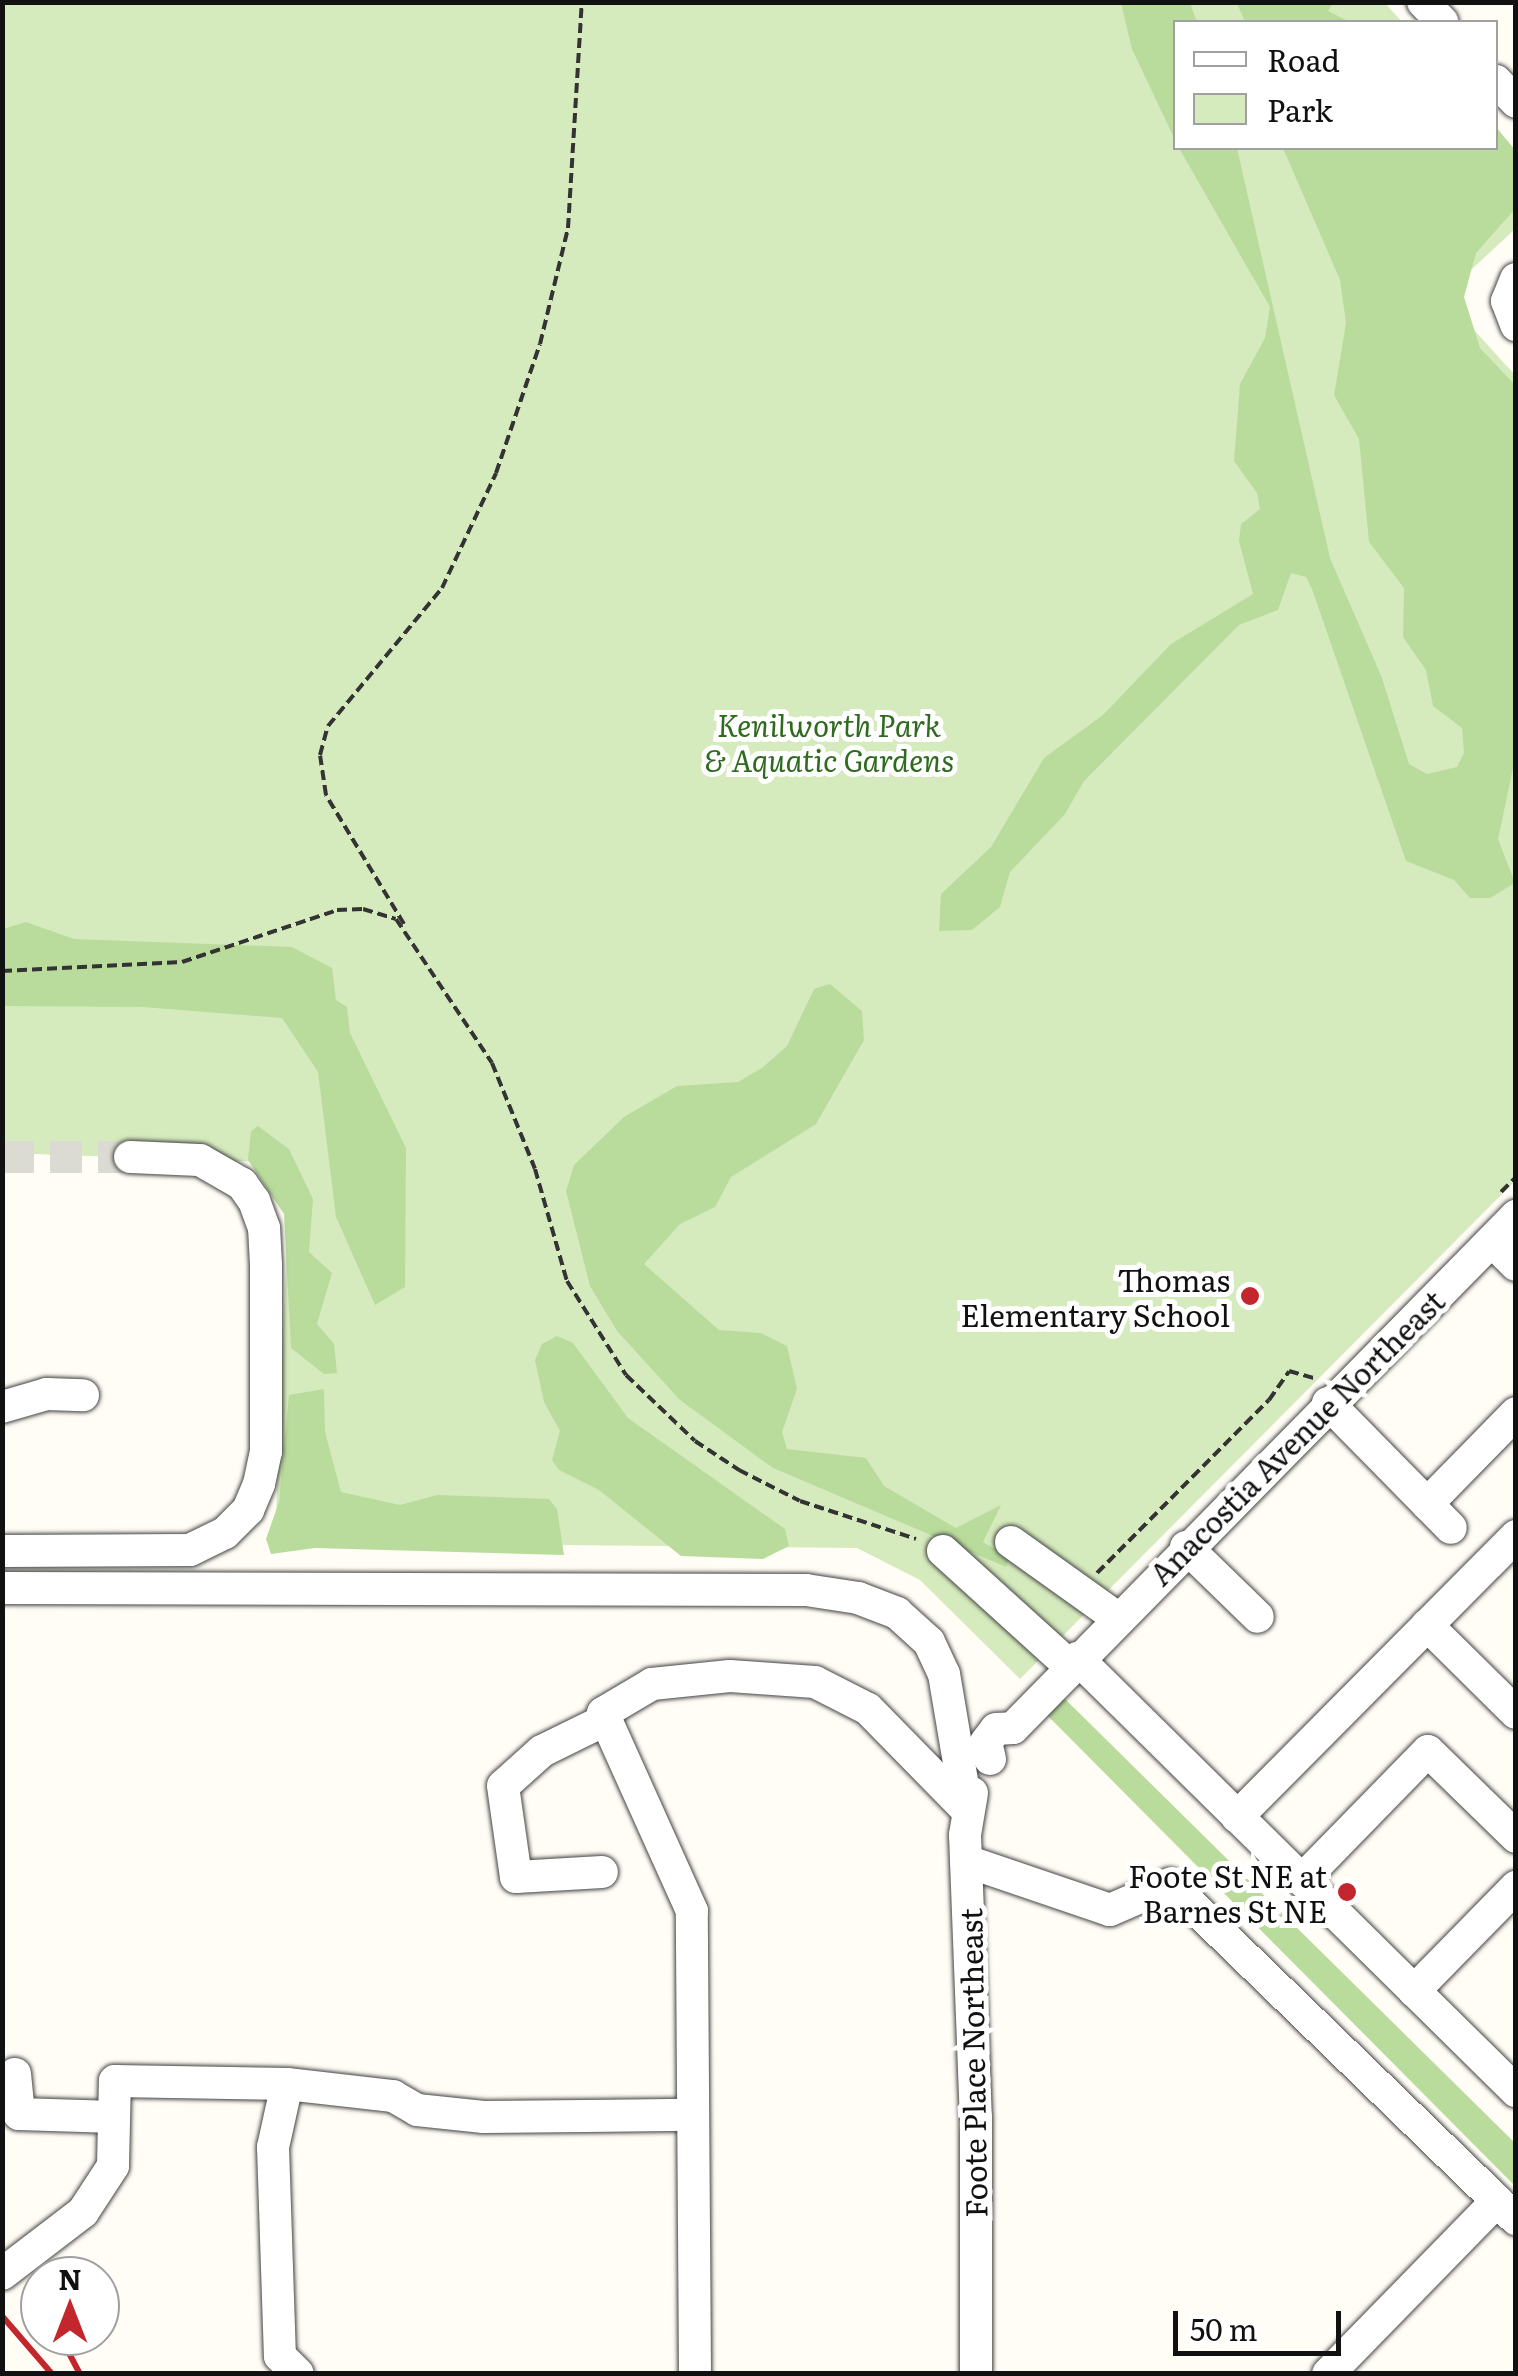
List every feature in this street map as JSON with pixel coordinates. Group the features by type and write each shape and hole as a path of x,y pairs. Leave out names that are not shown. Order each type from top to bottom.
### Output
{"street":[{"path":"1498,83 1516,102"},
{"path":"1516,280 1507,300 1516,325"},
{"path":"2,1551 190,1550 224,1533 248,1510 266,1452 265,1246 254,1201 242,1184 200,1160 130,1158"},
{"name":"Anacostia Avenue Northeast","path":"1074,1662 1492,1241 1502,1210"},
{"path":"1492,1241 1516,1265"},
{"path":"2,1406 47,1394 83,1396"},
{"path":"1328,1402 1451,1528"},
{"path":"1426,1504 1516,1412"},
{"path":"1238,1817 1516,1536"},
{"path":"1010,1542 1116,1617"},
{"path":"1186,1546 1258,1616"},
{"path":"943,1551 1074,1662 1238,1817 1516,2092"},
{"path":"2,1588 806,1590 858,1598 897,1613 929,1642 944,1674 967,1810"},
{"path":"1427,1625 1516,1713"},
{"name":"Foote Place Northeast","path":"976,2374 967,1810 990,1759 1012,1747 1012,1728 1074,1662"},
{"path":"696,2374 692,1911 601,1722 603,1714 652,1684 730,1676 815,1682 868,1708 967,1810"},
{"path":"601,1722 542,1751 503,1786 516,1877 602,1872"},
{"path":"1302,1880 1428,1751 1516,1837"},
{"path":"966,1861 1110,1910 1170,1884 1506,2210 1328,2374"},
{"path":"1414,1992 1516,1887"},
{"path":"15,2074 19,2114 114,2117"},
{"path":"2,2274 83,2212 112,2166 115,2080 287,2084 393,2096 417,2110 484,2117 692,2115"},
{"path":"287,2084 273,2147 280,2356 298,2374"}],"path":[{"path":"582,2 568,228 540,344 496,474 442,588 328,726 320,755 326,795 492,1063 524,1138 567,1280 626,1375 695,1441 754,1479 943,1551"},
{"path":"2,970 182,962 338,910 383,913 407,928"},
{"path":"1502,1210 1516,1177"},
{"path":"1090,1580 1269,1400 1289,1371 1315,1378 1328,1365"}],"green space":[{"name":"Kenilworth Park & Aquatic Gardens","path":"3,3 1385,3 1400,20 1173,20 1173,150 1515,152 1515,229 1443,296 1515,375 1515,1181 1020,1679 920,1580 857,1548 275,1542 290,1163 3,1153"},
{"path":"1121,3 1190,3 1196,20 1173,20 1173,136 1132,49"},
{"path":"1237,3 1333,3 1328,11 1346,20 1244,20"},
{"path":"1498,129 1515,150 1515,209 1476,253 1464,297 1480,348 1515,385 1516,754 1498,839 1515,883 1490,898 1470,898 1454,880 1406,861 1312,589 1306,577 1291,573 1278,610 1239,625 1084,781 1065,814 1010,872 1000,907 972,930 939,931 941,894 991,847 1044,758 1103,715 1171,644 1253,594 1239,541 1241,524 1260,509 1257,493 1234,461 1240,384 1265,338 1270,307 1180,150 1237,150 1330,558 1382,678 1409,764 1427,774 1457,767 1464,753 1462,728 1433,706 1426,670 1403,637 1404,588 1369,542 1359,439 1334,395 1346,323 1340,280 1284,150 1498,150"},
{"path":"26,922 74,939 292,947 332,968 336,1000 347,1007 350,1033 406,1148 405,1287 375,1305 336,1217 318,1072 282,1018 143,1007 3,1006 3,929"},
{"path":"830,984 862,1011 864,1040 816,1124 731,1177 715,1207 680,1224 644,1264 719,1330 761,1333 787,1346 797,1389 782,1432 787,1449 866,1458 884,1486 956,1528 1001,1505 983,1542 1010,1558 1006,1567 773,1468 680,1400 617,1331 590,1286 566,1191 574,1165 624,1117 677,1086 738,1082 762,1068 787,1046 814,989"},
{"path":"258,1126 289,1149 313,1199 309,1252 332,1273 317,1324 334,1344 337,1373 324,1374 291,1348 284,1214 248,1160 251,1131"},
{"path":"557,1336 573,1343 628,1418 785,1529 789,1546 763,1559 681,1556 599,1490 559,1470 552,1460 560,1431 544,1402 535,1360 542,1344"},
{"path":"324,1389 325,1432 341,1492 400,1505 437,1495 549,1499 557,1509 564,1555 315,1548 271,1554 266,1539 279,1502 289,1395"},
{"path":"1063,1697 1515,2143 1515,2186 1045,1713"}],"tunnel":[{"path":"2,1157 130,1157"}],"railway":[{"path":"2,2316 52,2374"},
{"path":"71,2356 80,2374"}],"place":[{"name":"Thomas Elementary School","path":"1250,1296"},
{"name":"Foote St NE at Barnes St NE","path":"1347,1892"}]}
